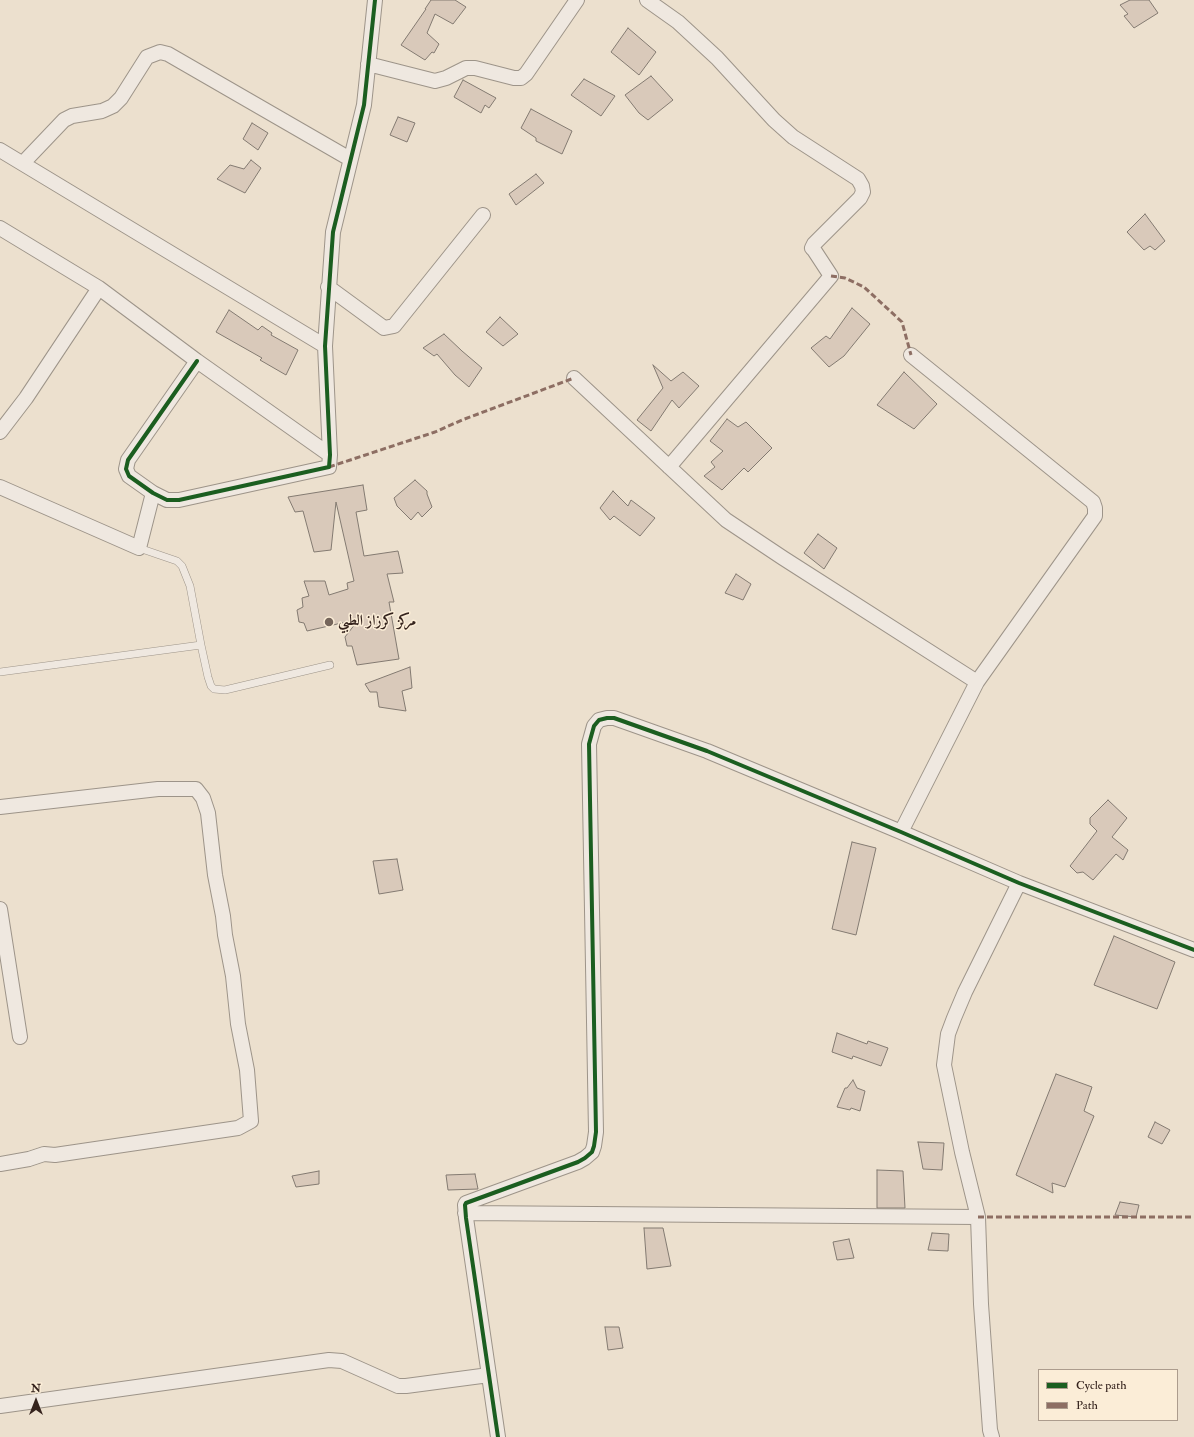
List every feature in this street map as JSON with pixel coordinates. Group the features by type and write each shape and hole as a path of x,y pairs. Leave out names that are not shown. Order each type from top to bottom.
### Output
{"street":[{"path":"197,361 128,460 126,469 128,476 153,493 167,500 179,500 329,467 330,455 324,346 333,232 364,106 374,0"},
{"path":"368,64 435,81 446,78 466,68 475,68 514,78 520,78 526,74 576,0"},
{"path":"647,0 678,22 717,58 774,120 793,137 858,179 862,186 863,192 860,198 814,244 812,248 831,276 669,466"},
{"path":"23,163 64,120 72,116 102,111 113,106 122,98 147,57 160,52 168,54 350,159"},
{"path":"0,150 324,346"},
{"path":"328,287 384,328 394,326 483,215"},
{"path":"0,228 99,288 197,361 330,455"},
{"path":"0,432 26,398 99,288"},
{"path":"901,832 977,682 1095,516 1093,502 911,355"},
{"path":"574,378 726,520 782,558 977,682"},
{"path":"0,487 139,548 153,493"},
{"path":"498,1437 466,1213 466,1203 578,1162 592,1152 594,1146 596,1124 589,744 594,726 599,720 614,718 706,751 1019,883 1194,950"},
{"path":"0,807 158,789 196,789 203,798 208,813 215,875 224,916 225,935 234,976 238,1024 247,1070 251,1120 238,1128 54,1155 44,1154 30,1159 0,1164"},
{"path":"992,1437 990,1430 981,1304 978,1217 962,1152 944,1065 948,1034 954,1018 965,992 1019,883"},
{"path":"0,909 20,1037"},
{"path":"466,1213 978,1217"},
{"path":"0,1406 329,1360 342,1361 398,1386 489,1375"}],"lane":[{"path":"139,548 177,561 182,566 190,586 208,677 211,686 214,689 225,690 330,665"},
{"path":"0,672 201,645"}],"building":[{"path":"431,0 455,0 466,7 453,24 435,14 427,33 439,44 434,53 432,52 425,60 401,45"},
{"path":"1130,0 1149,0 1158,13 1134,28 1124,16 1128,14 1120,5"},
{"path":"628,28 656,52 639,75 611,52"},
{"path":"651,76 673,100 648,120 639,113 625,95"},
{"path":"584,79 615,96 601,116 571,95"},
{"path":"463,80 496,98 489,108 485,105 481,113 454,97"},
{"path":"531,109 572,131 562,154 536,141 536,138 521,128"},
{"path":"398,117 415,123 407,142 390,135"},
{"path":"252,123 268,133 258,150 243,139"},
{"path":"251,160 261,168 245,193 217,179 230,165 244,169"},
{"path":"536,174 544,183 516,205 509,194"},
{"path":"1145,214 1165,241 1155,250 1150,246 1144,250 1127,232"},
{"path":"852,308 870,324 844,356 829,367 811,348 826,336 830,339"},
{"path":"229,310 258,330 262,326 272,333 271,335 298,350 286,375 260,360 262,358 216,332"},
{"path":"500,317 518,334 503,346 486,332"},
{"path":"444,334 482,368 469,387 455,375 437,354 434,356 423,348"},
{"path":"653,365 671,381 683,372 699,386 679,408 672,400 651,431 637,420 663,388"},
{"path":"904,372 937,404 914,429 877,405"},
{"path":"727,419 738,427 746,422 772,448 748,472 744,468 722,490 704,476 715,467 711,462 723,451 710,441"},
{"path":"415,480 427,491 432,507 422,517 418,512 411,520 397,506 394,498"},
{"path":"363,485 367,510 356,512 364,556 398,551 403,573 387,574 394,602 389,602 399,659 357,665 352,646 347,646 345,637 359,619 307,631 304,623 299,622 297,610 303,607 302,598 309,596 304,581 325,581 329,595 348,589 347,583 354,581 336,502 331,550 314,552 303,511 295,512 288,497"},
{"path":"613,491 628,506 631,500 655,518 640,536 614,516 610,520 600,508"},
{"path":"818,534 837,548 824,569 804,553"},
{"path":"736,574 751,584 743,600 725,593"},
{"path":"410,667 412,688 402,691 406,711 379,707 377,692 370,692 365,684"},
{"path":"1108,800 1127,818 1112,837 1128,850 1123,860 1116,854 1093,880 1083,872 1077,873 1070,866 1097,831 1090,824 1090,818"},
{"path":"852,842 876,848 856,935 832,929"},
{"path":"397,859 403,890 379,894 373,861"},
{"path":"1114,936 1175,962 1157,1009 1094,985"},
{"path":"837,1033 867,1044 868,1041 888,1048 881,1066 853,1056 852,1059 832,1052"},
{"path":"1056,1074 1092,1087 1084,1111 1094,1116 1065,1187 1052,1183 1053,1193 1016,1175"},
{"path":"853,1080 857,1088 865,1091 860,1111 851,1108 850,1110 837,1107 845,1088 847,1088"},
{"path":"1155,1122 1170,1130 1162,1144 1148,1137"},
{"path":"918,1142 944,1143 942,1170 923,1169"},
{"path":"877,1170 903,1171 905,1208 877,1208"},
{"path":"319,1171 319,1184 296,1187 292,1176"},
{"path":"475,1174 478,1189 448,1190 446,1175"},
{"path":"1120,1202 1139,1205 1136,1217 1115,1215"},
{"path":"644,1228 663,1228 671,1266 647,1269"},
{"path":"932,1233 949,1234 948,1251 928,1250"},
{"path":"849,1239 854,1258 837,1260 833,1242"},
{"path":"605,1327 619,1327 623,1348 608,1350"}],"marked path":[{"path":"831,276 845,278 864,287 902,322 911,355"},
{"path":"329,467 435,432 462,420 574,378"},
{"path":"978,1217 1194,1217"}],"cycle path":[{"path":"197,361 128,460 126,469 129,476 153,493 167,500 179,500 329,467 330,455 325,346 333,232 364,105 375,0"},
{"path":"498,1437 465,1205 466,1203 578,1162 592,1152 594,1146 596,1132 589,744 594,726 599,720 614,718 707,751 1019,883 1194,950"}],"place":[{"name":"مركز كرزاز الطبي","path":"329,622"}]}
